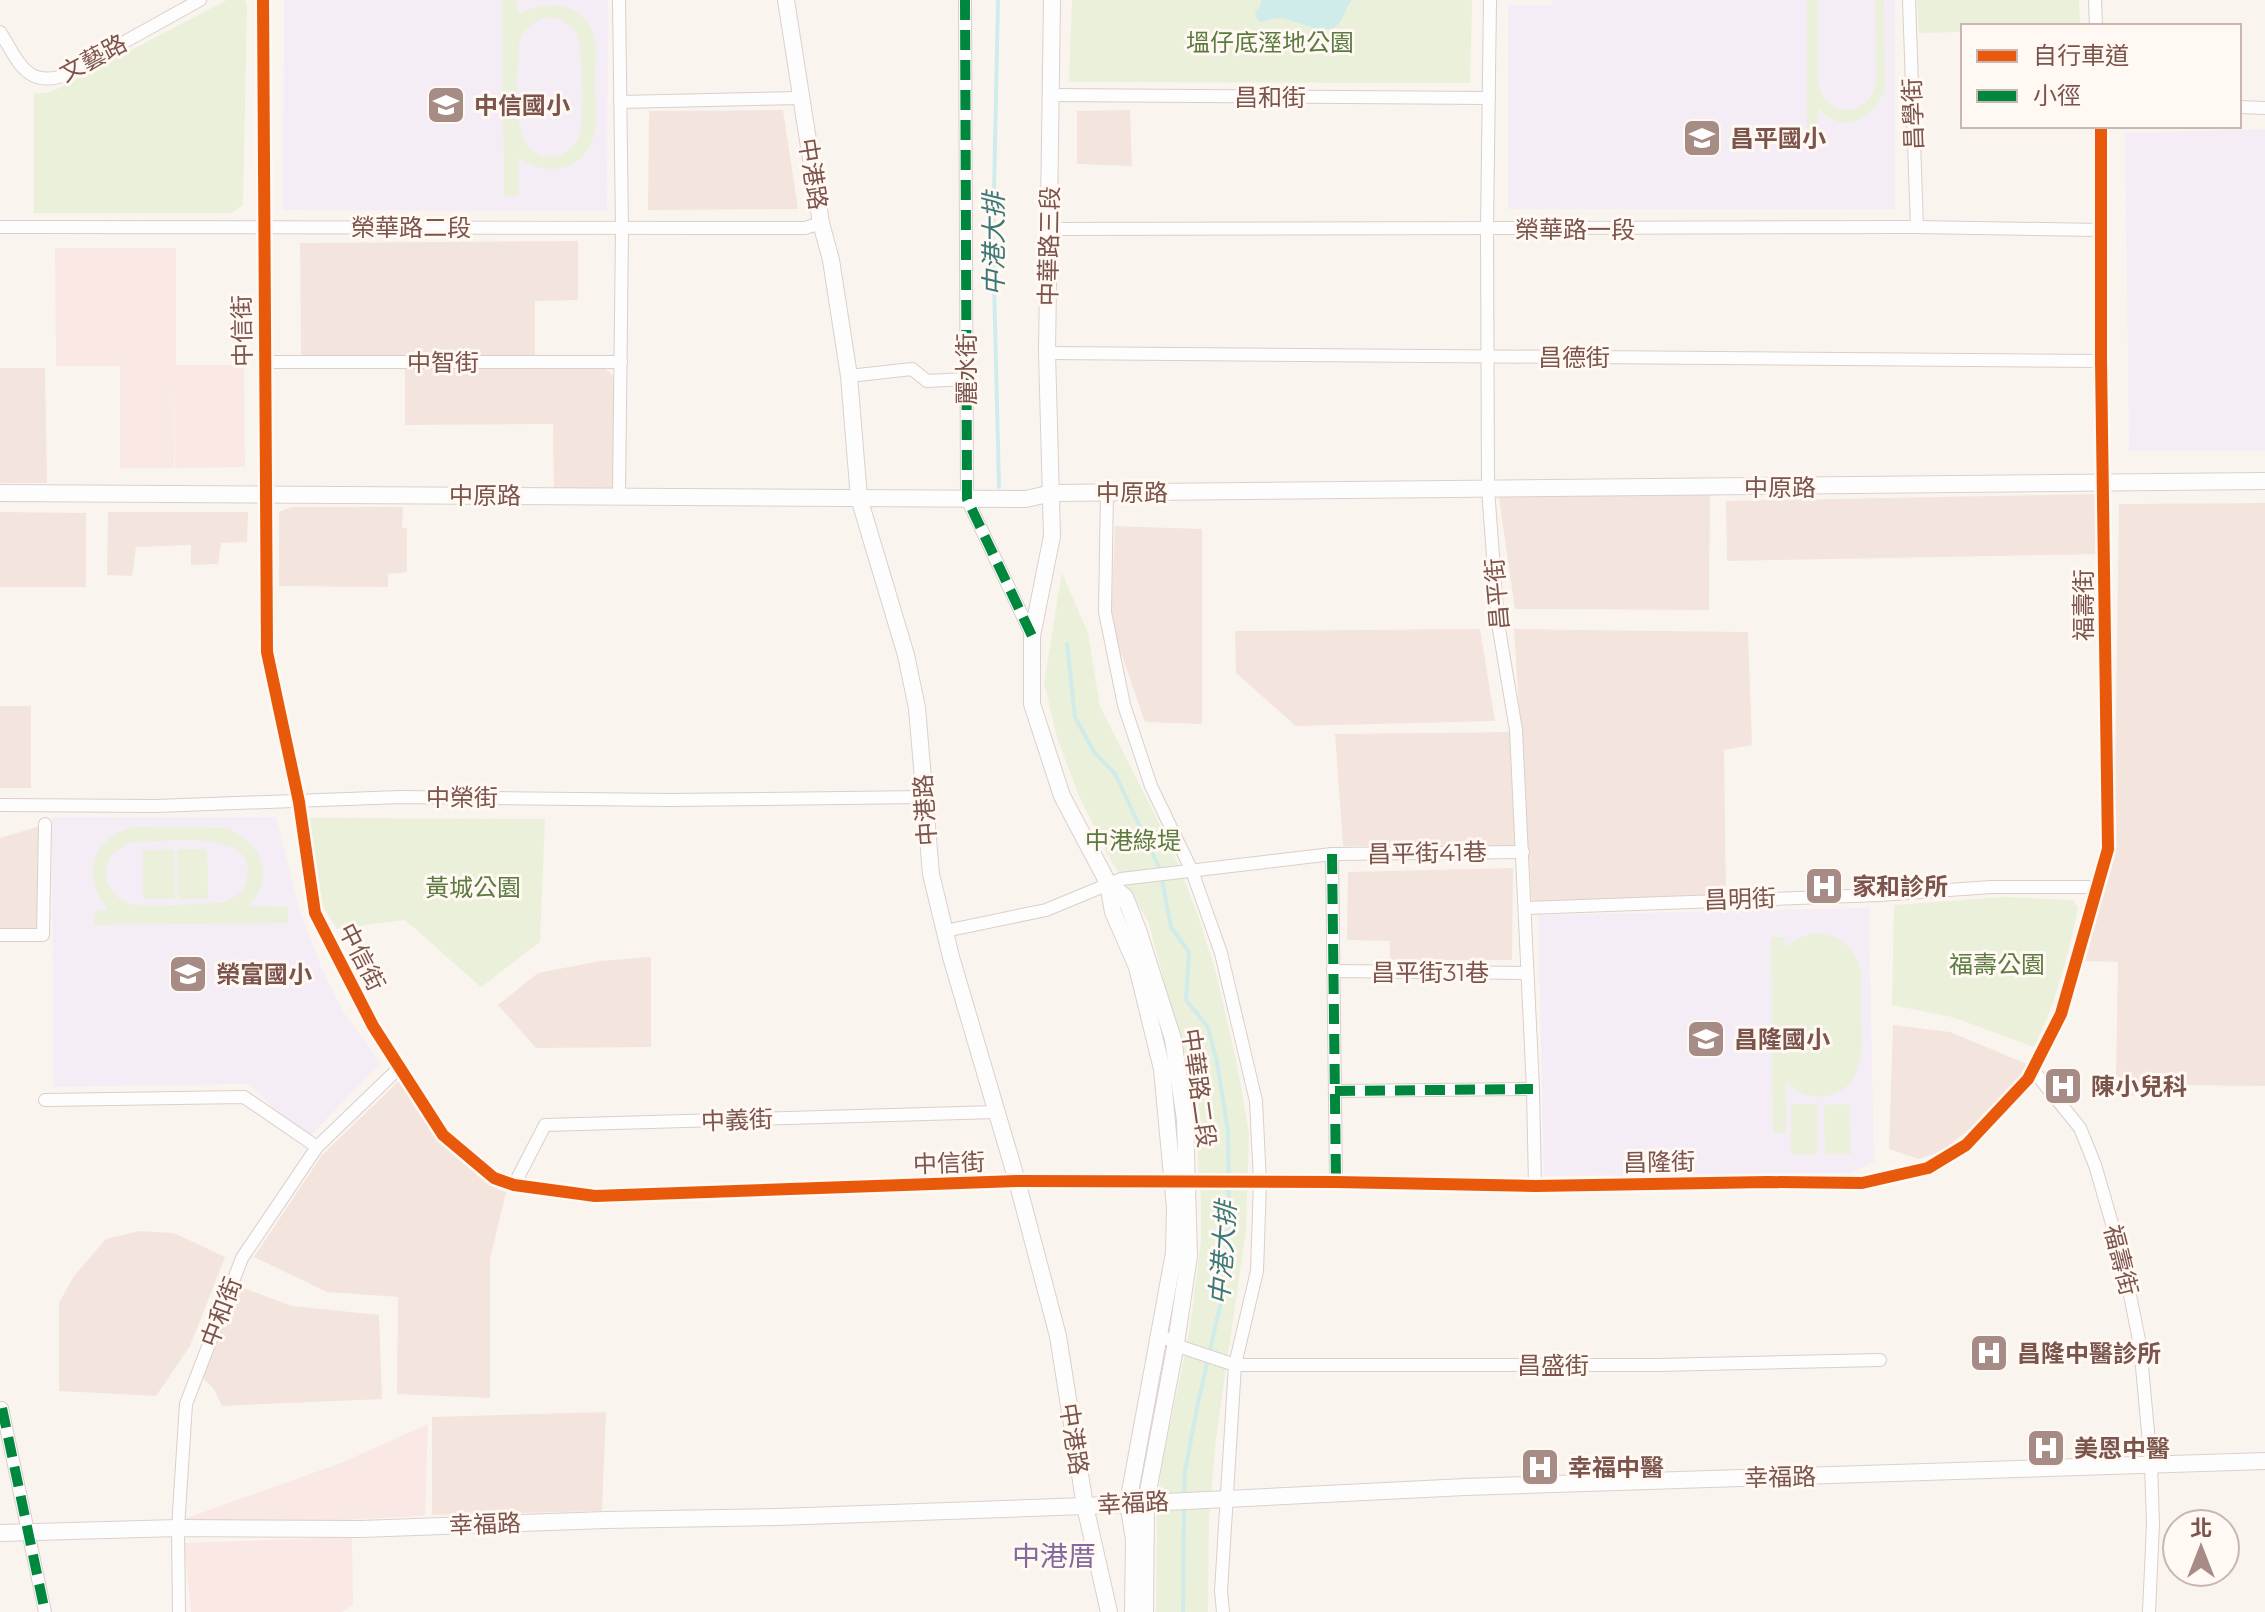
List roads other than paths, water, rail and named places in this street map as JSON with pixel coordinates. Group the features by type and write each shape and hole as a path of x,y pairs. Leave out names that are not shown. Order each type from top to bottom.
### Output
{"street":[{"name":"文藝路","path":"0,32 24,70 35,78 49,80 65,75 200,0"},
{"name":"中信街","path":"263,0 267,652 299,802 315,913 344,973 443,1135 494,1178 514,1185 595,1196 1017,1181 1245,1182"},
{"path":"619,0 622,228 619,495"},
{"name":"中港路","path":"786,0 849,376 859,498 906,655 917,708 931,874 1058,1336 1085,1506 1109,1612"},
{"name":"麗水街","path":"965,0 966,379 971,499"},
{"name":"中華路三段","path":"1052,0 1047,353 1052,493"},
{"name":"昌平街","path":"1490,0 1488,489 1498,623 1516,730 1526,908 1535,1186"},
{"name":"昌學街","path":"1909,0 1917,227"},
{"path":"2095,0 2096,24"},
{"name":"昌和街","path":"1052,95 1489,98"},
{"path":"620,102 801,98"},
{"path":"2241,107 2265,108"},
{"name":"福壽街","path":"2101,128 2108,849 2061,1014 2033,1070 2080,1128 2113,1223 2140,1345 2151,1464 2153,1524 2149,1612"},
{"name":"榮華路二段","path":"0,227 805,228 821,223"},
{"name":"榮華路一段","path":"1049,229 1917,227 2101,230"},
{"name":"昌德街","path":"1047,353 2101,361"},
{"name":"中智街","path":"264,362 621,362"},
{"path":"849,376 912,369 927,381 966,379"},
{"name":"中原路","path":"0,493 1026,499 1052,493 1107,492 2265,481"},
{"name":"中華路二段","path":"1107,492 1105,612 1121,691 1151,786 1221,953 1256,1101 1260,1182 1257,1271 1230,1363 1220,1499 1223,1612"},
{"name":"中華路二段","path":"1052,493 1052,536 1032,636 1032,704 1054,779 1115,881 1113,912 1141,980 1162,1069 1181,1182 1189,1256 1180,1345 1146,1502 1145,1612"},
{"path":"971,499 1032,636"},
{"name":"中榮街","path":"0,805 156,806 400,797 639,800 924,797"},
{"path":"0,935 43,935 45,824"},
{"name":"昌平街41巷","path":"945,931 1046,910 1115,881 1185,871 1332,854 1523,852"},
{"path":"1332,854 1336,1182"},
{"name":"昌明街","path":"1526,908 1879,895 1991,887 2098,887"},
{"name":"昌平街31巷","path":"1333,971 1527,973"},
{"name":"中和街","path":"179,1612 178,1528 186,1404 242,1258 317,1147 400,1067"},
{"name":"昌隆街","path":"1245,1182 1535,1186 1862,1183 1928,1168 1966,1145 2033,1070"},
{"path":"1335,1091 1533,1089"},
{"path":"45,1100 244,1097 317,1147"},
{"name":"中義街","path":"514,1185 545,1125 996,1112"},
{"name":"中華路二段","path":"1133,1612 1134,1539 1128,1503 1174,1253 1181,1182"},
{"path":"1160,1335 1180,1345"},
{"name":"昌盛街","path":"1180,1345 1230,1363 1658,1365 1880,1360"},
{"path":"2,1408 45,1612"},
{"name":"幸福路","path":"0,1533 178,1528 361,1529 1085,1506 1465,1487 2265,1461"}],"water":[{"path":"1261,0 1352,0 1338,24 1323,30 1279,18 1260,22 1255,11 1260,7"}],"waterway":[{"name":"中港大排","path":"998,0 993,241 999,487"},
{"name":"中港大排","path":"1067,644 1075,717 1094,752 1115,774 1160,869 1171,927 1189,952 1186,1000 1208,1027 1228,1131 1229,1225 1225,1284 1198,1403 1185,1471 1184,1498"},
{"name":"中港大排","path":"1183,1612 1184,1506"}],"place":[{"name":"中信國小","path":"446,105"},
{"name":"昌平國小","path":"1702,138"},
{"name":"家和診所","path":"1824,886"},
{"name":"榮富國小","path":"188,974"},
{"name":"昌隆國小","path":"1706,1039"},
{"name":"陳小兒科","path":"2063,1086"},
{"name":"昌隆中醫診所","path":"1989,1353"},
{"name":"美恩中醫","path":"2046,1448"},
{"name":"幸福中醫","path":"1540,1467"}],"district":[{"name":"中港厝","path":"1054,1556"}],"park label":[{"name":"塭仔底溼地公園","path":"1270,42"},
{"name":"中港綠堤","path":"1133,840"},
{"name":"黃城公園","path":"473,887"},
{"name":"福壽公園","path":"1997,964"}]}
